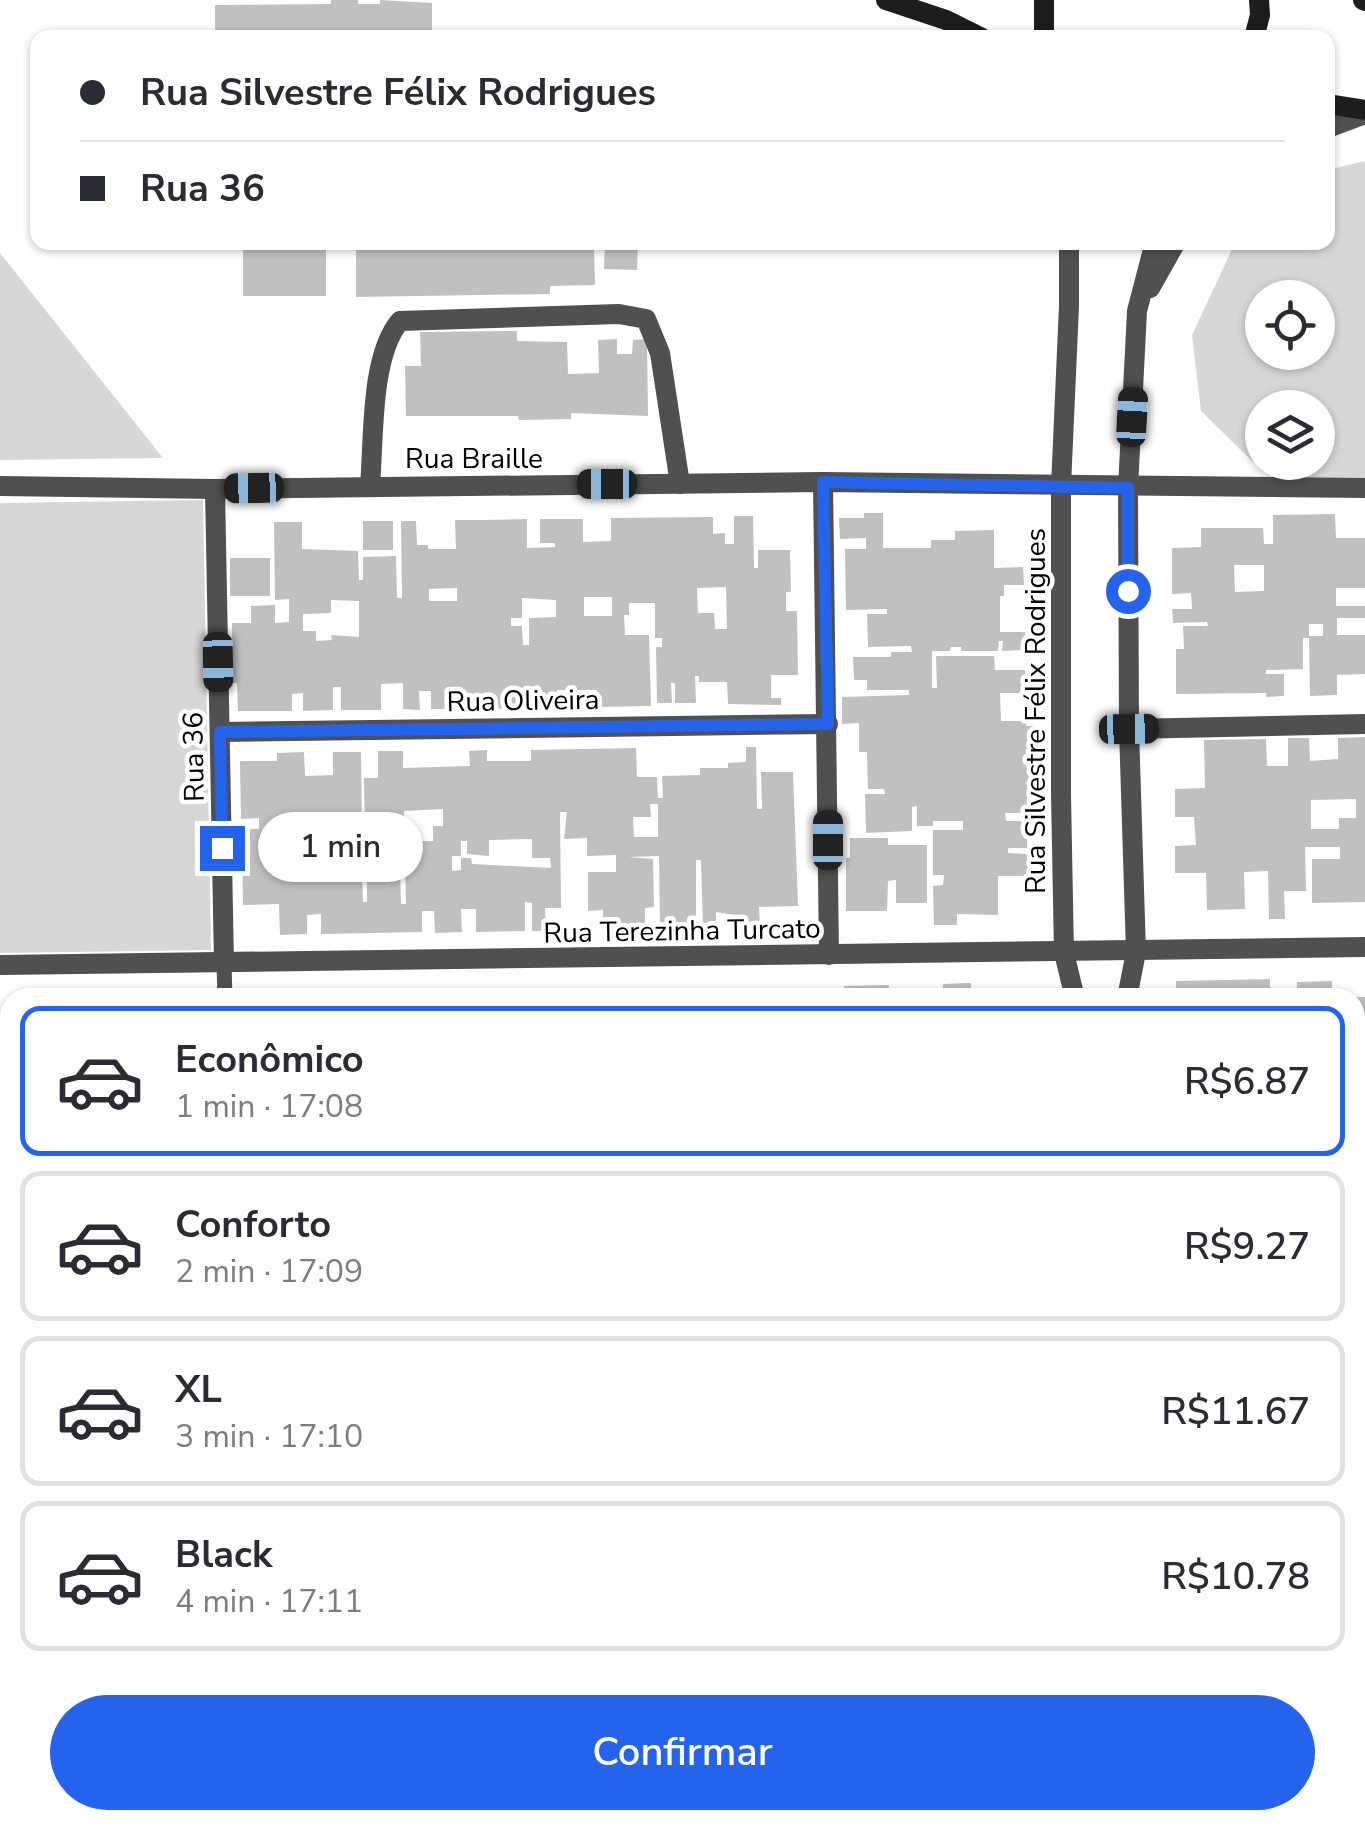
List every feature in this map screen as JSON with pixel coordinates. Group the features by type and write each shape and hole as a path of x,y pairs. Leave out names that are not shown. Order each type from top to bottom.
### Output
{"main road":[{"path":"886,0 964,30"},
{"path":"1044,0 1044,30"},
{"path":"1256,30 1259,0"},
{"path":"1335,106 1365,112"}],"street":[{"path":"1335,125 1365,112"},
{"name":"Rua Silvestre Félix Rodrigues","path":"1069,250 1061,486 1064,954 1072,988"},
{"path":"1129,988 1136,952 1129,729 1128,488 1137,312 1153,250"},
{"path":"1137,312 1172,250"},
{"path":"370,486 381,363 387,336 400,321 619,314 646,319 660,352 680,484"},
{"path":"823,482 830,956"},
{"name":"Rua Braille","path":"0,486 215,489 823,482 1365,488"},
{"name":"Rua 36","path":"215,489 224,964"},
{"name":"Rua Oliveira","path":"220,732 828,724"},
{"path":"1129,729 1365,724"},
{"name":"Rua Terezinha Turcato","path":"0,965 1064,954 1365,947"}],"lane":[{"path":"224,964 225,988"}],"shaded area":[{"path":"1365,161 1365,482 1302,484 1293,480 1335,480 1335,390 1245,390 1245,454 1201,411 1192,335 1232,250 1335,250 1335,168"},
{"path":"0,253 163,458 0,460"},
{"path":"203,500 211,950 0,953 0,503"}],"building":[{"path":"331,0 358,0 358,4 380,4 380,0 432,3 432,30 215,30 215,5 331,4"},
{"path":"243,250 326,250 326,296 243,296"},
{"path":"356,250 594,250 595,285 550,286 550,294 356,297"},
{"path":"605,250 638,250 637,270 604,269"},
{"path":"517,331 517,341 567,342 568,374 599,373 598,340 617,339 617,354 632,354 633,340 647,339 648,416 571,413 571,419 519,420 518,416 406,416 405,366 421,366 420,332"},
{"path":"864,513 883,513 883,548 931,548 931,540 955,540 955,531 994,530 994,568 1023,567 1024,585 1004,585 1004,596 1000,596 1000,632 1025,632 1024,650 1002,651 1003,641 999,641 998,651 961,651 961,647 951,647 950,651 932,651 932,688 937,688 936,656 994,656 995,670 1025,670 1025,693 1000,693 1001,721 1026,721 1026,726 1038,726 1038,750 1026,750 1026,767 1040,766 1040,792 1027,792 1027,813 1005,813 1006,821 1027,821 1027,848 1008,848 1008,853 1027,854 1028,876 998,876 998,915 957,914 957,925 934,925 933,886 943,885 944,875 933,875 933,830 963,830 963,821 933,821 933,826 917,826 917,806 912,807 912,831 866,833 865,794 885,794 884,789 868,789 867,752 859,752 859,723 842,724 842,697 909,695 909,690 867,690 867,680 854,680 853,657 891,657 891,652 912,652 911,646 868,647 867,614 887,614 887,609 846,610 845,549 866,549 866,538 840,539 839,518 864,518"},
{"path":"1335,514 1336,538 1365,538 1365,588 1336,588 1336,606 1365,606 1365,618 1337,618 1337,635 1365,635 1365,674 1337,675 1337,695 1310,696 1309,636 1303,638 1303,669 1266,670 1266,674 1284,674 1284,696 1176,694 1176,649 1184,649 1183,626 1208,626 1207,622 1173,623 1172,609 1192,609 1191,593 1172,594 1172,548 1201,547 1201,528 1263,528 1264,544 1273,544 1273,515","holes":["1234,565 1264,565 1264,591 1235,592","1309,624 1323,624 1323,636 1309,636"]},
{"path":"734,516 753,516 754,568 758,568 758,550 790,550 791,592 786,592 786,611 797,611 798,675 771,675 771,698 781,698 781,705 728,704 727,682 699,682 699,676 695,676 696,703 675,703 675,683 671,683 672,703 657,703 656,647 662,647 662,638 655,638 655,603 629,603 629,615 624,615 625,635 649,635 651,706 597,707 597,690 557,690 557,708 473,709 472,693 459,694 459,709 431,709 431,691 419,691 420,710 403,709 403,683 381,684 381,710 341,710 341,687 333,687 333,710 303,711 303,693 292,694 292,711 238,711 237,683 233,683 232,623 251,623 251,606 275,605 275,623 289,622 289,599 275,600 274,522 302,522 302,549 358,551 359,580 363,580 363,557 396,556 397,598 402,598 401,521 416,521 417,545 428,545 428,549 456,549 455,520 527,519 527,548 555,547 555,543 540,543 540,519 583,519 583,542 611,541 611,518 713,517 713,534 725,533 725,544 734,544","holes":["726,587 727,629 715,629 714,613 698,613 697,588","457,588 457,601 429,601 429,589","584,597 612,597 612,616 584,616","522,598 556,600 556,617 529,618 529,645 523,645 522,626 511,626 511,618 522,618","331,600 359,601 359,637 331,635 332,640 316,641 316,631 303,631 303,614 331,613"]},
{"path":"363,521 393,521 393,550 363,550"},
{"path":"230,558 270,558 270,596 230,596"},
{"path":"1365,737 1365,902 1312,903 1312,859 1340,859 1340,847 1305,847 1306,891 1284,891 1285,919 1269,919 1268,871 1244,872 1245,909 1207,910 1206,873 1175,873 1175,846 1196,845 1194,817 1175,817 1175,789 1205,788 1204,740 1266,739 1267,766 1288,766 1288,738 1309,738 1310,761 1338,759 1338,738","holes":["1356,799 1356,818 1339,818 1339,829 1311,829 1311,800"]},
{"path":"746,747 756,747 757,809 762,809 761,772 793,772 798,906 759,907 760,927 741,927 741,916 716,912 716,928 703,928 701,860 696,860 696,928 660,929 659,856 629,857 653,859 654,907 645,908 645,929 603,930 603,910 588,911 588,872 616,872 616,855 587,856 587,838 564,839 567,812 560,812 561,908 545,908 546,931 532,931 532,903 525,902 525,931 476,932 476,909 461,909 462,932 435,933 434,911 422,911 422,932 321,934 321,914 307,915 307,934 280,935 279,904 243,905 242,829 259,829 259,818 241,819 240,761 277,761 277,753 304,752 305,776 333,775 333,752 361,752 362,825 351,825 351,843 354,871 362,871 363,902 367,902 367,866 362,866 362,842 433,841 433,826 443,826 443,809 404,811 404,838 365,839 364,778 378,778 378,751 403,751 403,768 470,766 469,751 487,750 487,761 531,761 531,750 636,748 637,777 657,777 658,798 663,798 662,776 700,775 700,768 728,768 728,763 746,762","holes":["650,804 658,804 658,837 634,837 633,817 651,817","334,812 334,843 306,844 305,813","532,839 532,858 550,858 551,868 472,864 471,858 461,858 461,870 452,871 452,856 461,856 461,841 467,841 467,854 489,856 489,840","405,858 418,858 418,864 405,864","405,864 406,904 401,904 400,865"]},
{"path":"850,838 888,838 888,845 927,845 927,903 896,903 896,880 888,881 887,911 846,911"},
{"path":"1270,979 1270,988 1176,988 1176,981"},
{"path":"1332,981 1332,988 1297,988 1297,982"},
{"path":"971,983 971,988 943,988 943,984"},
{"path":"889,985 889,988 844,988"}],"route":[{"path":"222,848 220,732 828,724 823,482 1128,488 1128,591"}]}
